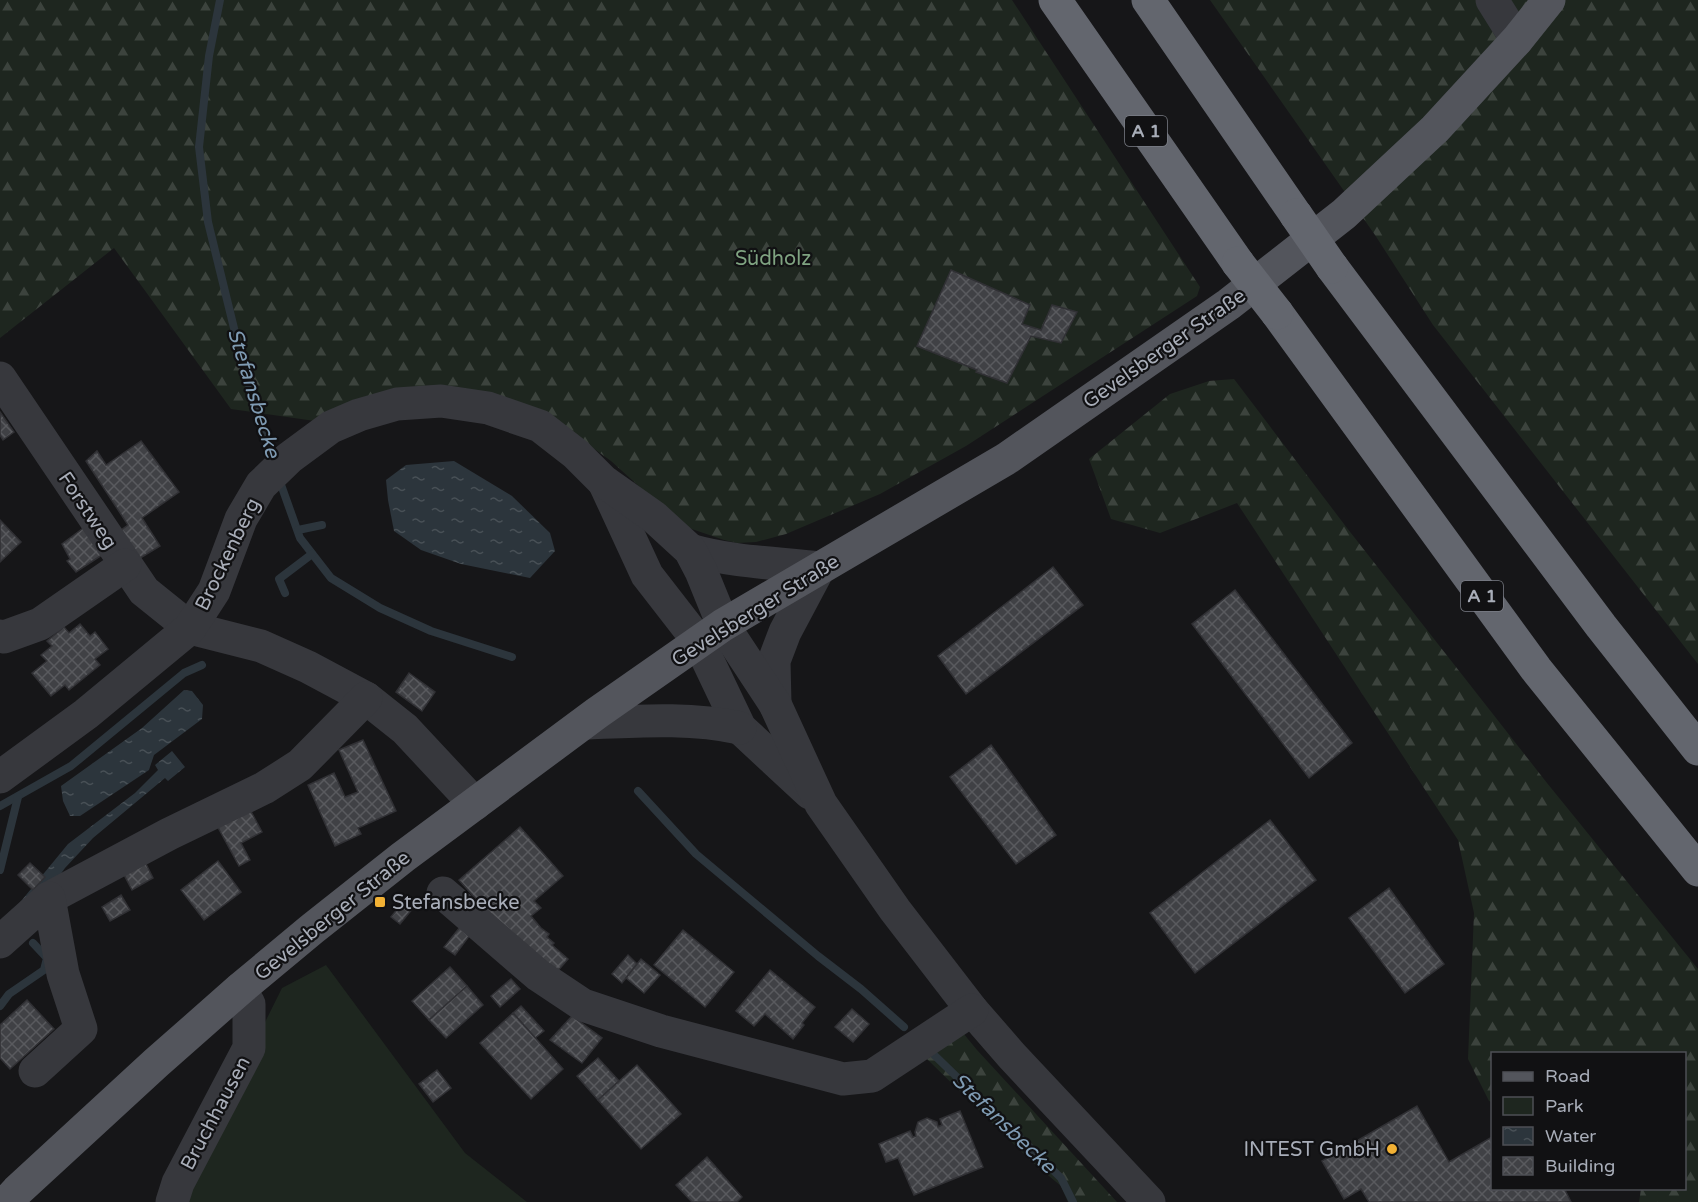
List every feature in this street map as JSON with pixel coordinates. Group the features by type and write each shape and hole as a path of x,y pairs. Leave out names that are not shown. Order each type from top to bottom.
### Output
{"highway":[{"name":"A 1","path":"1055,0 1238,263 1277,313 1536,669 1698,870"},
{"path":"1149,0 1332,267 1601,626 1698,749"}],"main road":[{"name":"Gevelsberger Straße","path":"7,1202 121,1095 240,989 394,864 585,723 711,633 1006,459 1229,304 1344,214 1435,129 1517,40 1550,0"}],"street":[{"path":"1492,0 1517,40"},
{"name":"Forstweg","path":"0,378 144,591 190,628"},
{"name":"Brockenberg","path":"0,777 86,714 190,628 214,591 241,519 261,485 289,458 331,427 359,415 397,404 441,401 488,408 540,426 576,454 603,481 654,517 690,550 701,571 711,633"},
{"name":"Brockenberg","path":"603,481 647,575 711,633"},
{"name":"Brockenberg","path":"690,550 734,561 819,568"},
{"path":"0,636 4,637 40,624 125,565"},
{"path":"776,704 774,661 785,632 819,568"},
{"path":"190,628 261,646 308,667 366,698 405,729 475,804"},
{"path":"711,633 776,704 822,804 895,910 972,1010 1012,1056 1149,1202"},
{"path":"711,633 740,728 822,804"},
{"path":"0,942 49,898 264,788 300,765 366,698"},
{"path":"585,723 679,720 740,728"},
{"path":"443,893 538,975 583,1005 661,1031 843,1079 872,1076 972,1010"},
{"path":"35,1071 81,1029 63,974 49,898"},
{"name":"Bruchhausen","path":"172,1202 178,1183 249,1048 249,1004 240,989"}],"green space":[{"name":"Südholz","path":"0,0 1012,0 1200,287 1197,296 966,446 880,494 786,534 756,542 737,543 724,540 683,526 611,461 542,411 315,421 231,409 114,248 0,338"},
{"path":"1210,0 1698,0 1698,664 1433,325 1375,235"},
{"path":"1234,379 1347,528 1547,783 1698,969 1698,1202 1639,1202 1641,1190 1686,1190 1686,1052 1491,1052 1491,1102 1489,1101 1468,1059 1474,913 1458,840 1237,503 1160,533 1111,519 1089,459 1170,394 1209,381"},
{"path":"326,965 465,1153 527,1202 181,1202 186,1181 282,988"},
{"path":"963,1033 1117,1202 1068,1202 1061,1186 1031,1161 927,1059"}],"water":[{"path":"454,461 512,496 550,533 555,551 530,578 461,564 421,550 394,531 386,480 406,465"},
{"path":"184,690 192,691 203,705 202,719 154,755 149,770 80,816 70,816 63,801 61,786 142,728"},
{"path":"172,751 185,767 168,781 165,778 93,838 65,868 50,889 8,917 68,844 135,793 158,770 155,765"}],"building":[{"path":"951,270 1030,305 1022,324 1041,330 1052,305 1077,312 1061,343 1031,336 1007,383 917,346"},
{"path":"0,412 14,432 3,440 0,435"},
{"path":"141,441 179,492 142,518 160,546 137,560 117,533 128,525 86,461 97,451 106,465"},
{"path":"0,520 21,542 0,562"},
{"path":"86,526 105,553 76,572 67,561 70,559 62,544"},
{"path":"1053,567 1083,605 966,694 938,656"},
{"path":"1235,590 1352,743 1309,778 1192,624"},
{"path":"80,624 90,636 95,632 108,649 95,659 100,665 69,690 65,685 51,696 32,673 47,661 41,655 52,646 47,641 64,627 69,633"},
{"path":"409,673 435,692 422,711 396,692"},
{"path":"363,740 396,811 358,828 361,834 335,846 308,785 334,773 345,797 358,792 339,750"},
{"path":"991,745 1056,835 1016,864 950,777"},
{"path":"246,802 262,832 241,843 250,860 239,866 214,820"},
{"path":"1270,820 1316,880 1195,973 1150,913"},
{"path":"520,827 563,876 534,901 541,908 531,916 549,934 547,937 554,943 552,945 568,959 555,974 509,936 459,880"},
{"path":"143,858 153,878 132,890 121,869"},
{"path":"218,861 241,892 204,920 181,890"},
{"path":"30,863 45,877 33,890 18,875"},
{"path":"1389,888 1444,964 1405,993 1349,918"},
{"path":"121,895 130,910 110,921 102,907"},
{"path":"404,901 413,908 400,924 391,917"},
{"path":"460,927 470,935 455,955 444,947"},
{"path":"683,930 734,972 705,1007 654,965"},
{"path":"628,955 637,964 622,983 612,974"},
{"path":"641,959 660,975 644,993 626,978"},
{"path":"450,967 467,986 429,1020 412,1001"},
{"path":"770,970 815,1007 793,1039 765,1014 754,1026 736,1011"},
{"path":"511,979 520,989 500,1007 491,996"},
{"path":"467,986 483,1005 446,1038 429,1020"},
{"path":"27,1000 54,1029 10,1069 0,1058 0,1025"},
{"path":"521,1006 544,1031 535,1038 513,1013"},
{"path":"852,1009 869,1024 853,1042 835,1027"},
{"path":"513,1013 563,1069 531,1099 480,1043"},
{"path":"572,1016 602,1038 582,1063 550,1040"},
{"path":"598,1058 619,1081 598,1100 577,1076"},
{"path":"637,1065 681,1114 641,1149 598,1100"},
{"path":"437,1070 451,1088 433,1102 419,1084"},
{"name":"INTEST GmbH","path":"1417,1106 1449,1162 1491,1138 1491,1190 1565,1190 1571,1202 1369,1202 1361,1189 1344,1199 1322,1161"},
{"path":"960,1111 983,1167 914,1195 898,1158 886,1162 879,1144 910,1131 913,1137 916,1136 918,1122 927,1118 937,1122 938,1127 942,1125 940,1119"},
{"path":"707,1157 742,1197 737,1202 692,1202 676,1185"}],"waterway":[{"name":"Stefansbecke","path":"220,0 209,56 199,147 208,222 244,369 274,464"},
{"name":"Stefansbecke","path":"279,479 300,538 331,578 380,608 431,631 512,657"},
{"path":"298,530 322,525"},
{"path":"285,593 279,579 312,554"},
{"path":"0,806 71,766 184,673 202,665"},
{"name":"Stefansbecke","path":"638,791 696,854 904,1027"},
{"path":"0,870 18,797"},
{"path":"0,1006 9,994 44,970 47,958 33,943"},
{"name":"Stefansbecke","path":"928,1049 1061,1178 1073,1202"}],"place":[{"name":"Stefansbecke","path":"380,902"},
{"name":"INTEST GmbH","path":"1392,1149"}]}
